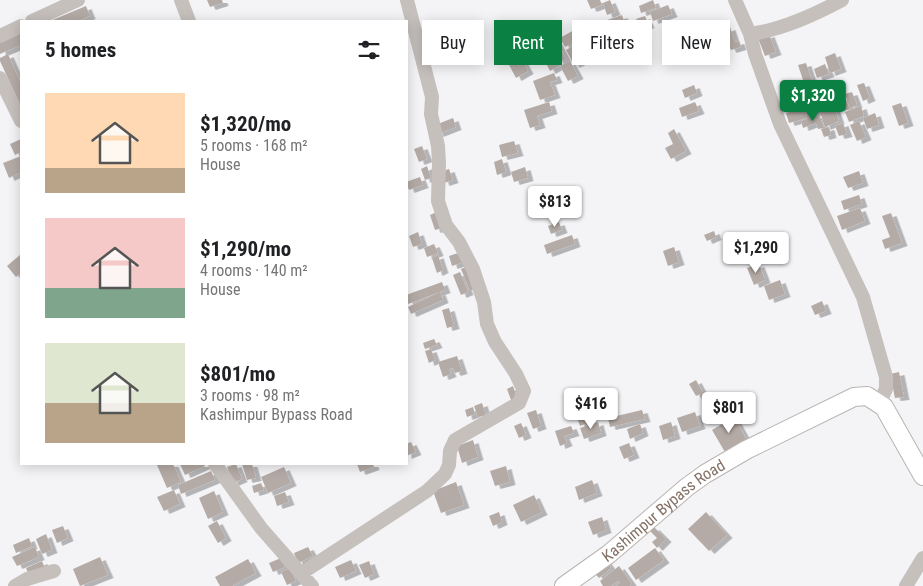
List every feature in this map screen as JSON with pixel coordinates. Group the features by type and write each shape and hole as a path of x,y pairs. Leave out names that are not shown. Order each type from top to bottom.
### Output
{"main road":[{"name":"Kashimpur Bypass Road","path":"564,586 609,554 687,487 719,465 854,397 867,396 882,405"},
{"path":"882,405 923,476"}],"street":[{"path":"34,20 78,0"},
{"path":"180,0 189,20"},
{"path":"302,573 427,492 445,474 450,451 455,440 520,403 524,391 516,374 495,342 487,324 484,302 473,269 459,242 446,225 438,201 439,163 438,146 431,114 432,97 407,0"},
{"path":"735,0 750,34 780,124 862,297 886,377 886,389 882,405"},
{"path":"750,34 798,20 842,0"},
{"path":"0,36 20,26"},
{"path":"0,78 20,119"},
{"path":"216,465 261,528 312,586"},
{"path":"906,586 923,558"},
{"path":"15,586 27,579 54,571"}],"building":[{"path":"207,0 222,0 223,3 210,7"},
{"path":"587,0 600,0 602,5 591,9"},
{"path":"610,0 615,12 607,15 603,3"},
{"path":"653,0 656,8 641,13 639,6"},
{"path":"668,5 672,14 653,21 650,12"},
{"path":"86,6 90,16 80,20 52,20"},
{"path":"622,15 624,20 607,20"},
{"path":"645,16 647,20 636,20"},
{"path":"730,27 735,42 739,41 741,47 731,50"},
{"path":"572,31 572,44 565,47 562,37"},
{"path":"20,33 20,45 0,54 0,42"},
{"path":"769,34 776,52 765,56 758,38"},
{"path":"572,46 572,61 566,50"},
{"path":"562,51 566,59 562,61"},
{"path":"835,53 841,69 830,73 825,57"},
{"path":"8,54 20,82 20,105 0,61 0,58"},
{"path":"570,61 578,76 568,81 560,66"},
{"path":"806,63 815,90 807,92 798,65"},
{"path":"825,64 829,74 817,78 814,69"},
{"path":"509,65 525,65 528,71 516,78"},
{"path":"547,65 558,65 559,66 550,71"},
{"path":"554,73 557,80 550,82 555,95 540,100 533,81"},
{"path":"864,83 870,98 863,101 857,85"},
{"path":"694,85 697,93 685,98 682,90"},
{"path":"834,87 837,96 827,99 823,91"},
{"path":"804,88 807,95 786,102 783,95"},
{"path":"852,92 857,105 850,108 845,94"},
{"path":"812,95 818,112 812,114 806,98"},
{"path":"844,96 850,109 844,111 839,98"},
{"path":"832,101 839,121 825,127 818,106"},
{"path":"549,102 552,111 537,116 540,125 530,128 524,110"},
{"path":"695,102 699,111 682,117 679,108"},
{"path":"901,103 908,123 899,126 892,106"},
{"path":"861,106 864,116 849,122 845,112"},
{"path":"804,108 807,118 789,123 786,113"},
{"path":"875,113 879,125 867,129 863,118"},
{"path":"819,114 824,128 818,129 816,123 803,128 801,121"},
{"path":"453,118 456,127 438,134 435,125"},
{"path":"859,121 866,137 857,141 850,125"},
{"path":"843,123 847,134 839,136 835,126"},
{"path":"829,127 831,135 824,137 821,129"},
{"path":"674,129 686,151 671,159 665,148 673,144 668,133"},
{"path":"20,139 20,152 15,155 10,144"},
{"path":"514,141 518,153 502,157 499,145"},
{"path":"422,146 427,159 419,162 414,149"},
{"path":"20,156 20,172 9,178 3,163"},
{"path":"502,159 506,172 497,175 494,162"},
{"path":"427,166 431,178 425,180 421,169"},
{"path":"525,167 528,178 514,182 511,172"},
{"path":"449,169 453,180 444,183 440,172"},
{"path":"859,171 863,183 848,188 843,177"},
{"path":"420,177 423,185 409,190 408,181"},
{"path":"859,195 862,204 844,210 841,201"},
{"path":"860,208 865,221 842,230 837,216"},
{"path":"439,211 445,227 435,230 430,215"},
{"path":"891,213 902,243 885,249 882,240 890,237 882,216"},
{"path":"559,222 562,230 551,234 548,226"},
{"path":"714,231 716,237 707,241 704,235"},
{"path":"418,232 422,244 413,247 409,236"},
{"path":"572,235 575,244 547,254 544,245"},
{"path":"434,244 438,253 427,257 424,248"},
{"path":"674,247 679,262 668,266 663,251"},
{"path":"461,252 464,262 452,266 449,256"},
{"path":"20,255 20,274 16,277 7,266"},
{"path":"438,255 443,270 437,273 432,258"},
{"path":"759,264 765,280 754,285 747,268"},
{"path":"470,265 478,288 470,291 461,269"},
{"path":"460,272 468,292 461,295 453,275"},
{"path":"780,280 785,294 769,300 764,286"},
{"path":"442,282 445,290 408,304 408,294"},
{"path":"440,292 443,300 411,314 408,307"},
{"path":"822,301 826,311 815,315 811,306"},
{"path":"449,308 454,326 447,328 442,310"},
{"path":"434,339 437,345 425,349 423,343"},
{"path":"431,349 435,360 429,363 425,351"},
{"path":"457,356 462,371 455,373 453,368 449,369 451,374 443,377 438,362"},
{"path":"899,372 904,397 895,398 890,374"},
{"path":"696,380 703,393 696,396 689,384"},
{"path":"513,386 517,398 511,400 507,389"},
{"path":"580,401 588,423 580,426 572,404"},
{"path":"482,403 486,415 478,417 474,406"},
{"path":"473,407 475,414 467,417 465,410"},
{"path":"536,410 541,426 533,429 527,413"},
{"path":"642,410 645,419 610,427 608,418"},
{"path":"695,412 700,426 682,432 677,418"},
{"path":"734,417 746,439 725,452 712,430"},
{"path":"598,422 601,433 584,439 580,428"},
{"path":"671,422 675,436 663,440 659,426"},
{"path":"521,423 526,435 519,438 514,426"},
{"path":"640,424 643,433 630,439 627,429"},
{"path":"571,426 574,433 564,436 567,443 560,446 555,431"},
{"path":"473,440 478,457 462,463 457,446"},
{"path":"411,442 416,452 408,455 408,443"},
{"path":"629,443 634,455 624,459 619,447"},
{"path":"157,465 173,465 181,482 167,488"},
{"path":"180,465 205,466 185,475"},
{"path":"236,465 242,479 233,483 227,467"},
{"path":"242,465 252,465 256,478 247,480"},
{"path":"357,465 373,465 374,467 360,472"},
{"path":"506,466 510,482 495,486 490,471"},
{"path":"284,467 291,483 268,493 261,477"},
{"path":"211,471 215,480 181,494 178,485"},
{"path":"592,480 597,493 579,500 575,487"},
{"path":"456,482 464,505 441,513 433,491"},
{"path":"261,483 264,490 254,493 252,486"},
{"path":"174,490 180,504 164,511 157,497"},
{"path":"214,491 223,512 208,519 199,498"},
{"path":"285,492 289,502 277,506 274,496"},
{"path":"534,495 542,512 521,522 513,505"},
{"path":"499,512 502,522 493,526 489,516"},
{"path":"706,512 727,535 709,551 688,529"},
{"path":"602,517 606,530 593,535 588,522"},
{"path":"217,521 226,538 218,543 208,526"},
{"path":"63,526 68,538 57,543 52,530"},
{"path":"654,527 666,539 657,548 652,542 657,538 650,531"},
{"path":"46,534 52,550 42,554 36,539"},
{"path":"29,538 32,546 16,553 13,545"},
{"path":"35,547 39,557 17,566 12,557"},
{"path":"308,547 313,556 298,563 294,553"},
{"path":"655,548 664,560 636,580 628,568"},
{"path":"100,557 108,575 80,586 73,569"},
{"path":"281,558 285,567 273,572 269,563"},
{"path":"248,559 256,573 232,586 220,586 215,577"},
{"path":"351,560 356,571 340,578 335,567"},
{"path":"42,561 46,571 30,577 26,568"},
{"path":"369,561 374,574 365,578 359,565"},
{"path":"606,561 611,568 599,578 593,571"},
{"path":"619,566 632,584 630,586 616,586 620,583 618,581 611,586 603,586 600,581"},
{"path":"290,568 296,581 287,585 281,572"}]}
